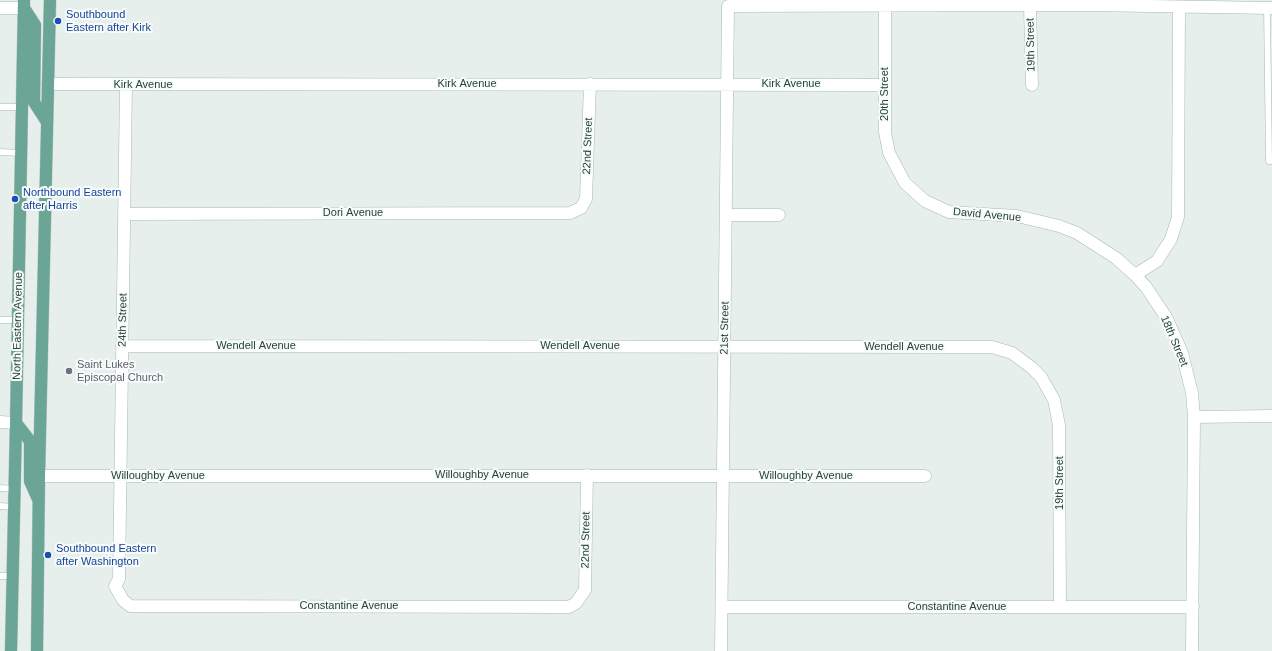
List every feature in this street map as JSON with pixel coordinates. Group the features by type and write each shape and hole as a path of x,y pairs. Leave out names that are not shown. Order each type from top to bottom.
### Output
{"main road":[{"path":"38,651 39,502 50,0"},
{"path":"24,4 35,25 34,102 47,122"},
{"name":"North Eastern Avenue","path":"11,651 24,4"},
{"path":"16,423 30,441 30,481 39,502"}],"street":[{"path":"885,3 1030,6 1088,3 1179,7 1270,8"},
{"name":"21st Street","path":"721,651 728,6 885,3"},
{"name":"20th Street","path":"885,3 885,132 889,153 905,183"},
{"path":"0,8 24,4"},
{"name":"19th Street","path":"1030,6 1032,84"},
{"path":"1136,275 1157,261 1171,239 1178,217 1179,7"},
{"name":"Kirk Avenue","path":"48,84 885,84"},
{"name":"22nd Street","path":"581,208 586,199 590,84"},
{"name":"24th Street","path":"123,600 115,586 119,578 126,85"},
{"name":"David Avenue","path":"905,183 925,202 949,212 1017,216 1060,226 1077,234 1116,258 1136,275"},
{"name":"Dori Avenue","path":"124,214 570,213 581,208"},
{"path":"726,214 779,214"},
{"name":"18th Street","path":"1136,275 1166,317 1182,354 1192,393 1194,416 1192,651"},
{"name":"Wendell Avenue","path":"122,346 992,347 1012,353 1032,368"},
{"name":"19th Street","path":"1032,368 1041,377 1054,400 1060,425 1060,607"},
{"path":"1194,416 1272,416"},
{"path":"0,422 16,423"},
{"name":"22nd Street","path":"576,603 585,590 587,475"},
{"name":"Willoughby Avenue","path":"40,476 925,476"},
{"name":"Constantine Avenue","path":"123,600 130,606 569,607 576,603"},
{"name":"Constantine Avenue","path":"722,607 1193,607"}],"lane":[{"path":"1270,8 1269,161 1272,161"},
{"path":"0,107 22,107"},
{"path":"0,152 21,153"},
{"path":"0,320 18,320"},
{"path":"0,488 15,489"},
{"path":"0,506 14,507"},
{"path":"0,576 13,576"}],"place":[{"name":"Southbound Eastern after Kirk","path":"58,21"},
{"name":"Northbound Eastern after Harris","path":"15,199"},
{"name":"Saint Lukes Episcopal Church","path":"69,371"},
{"name":"Southbound Eastern after Washington","path":"48,555"}]}
